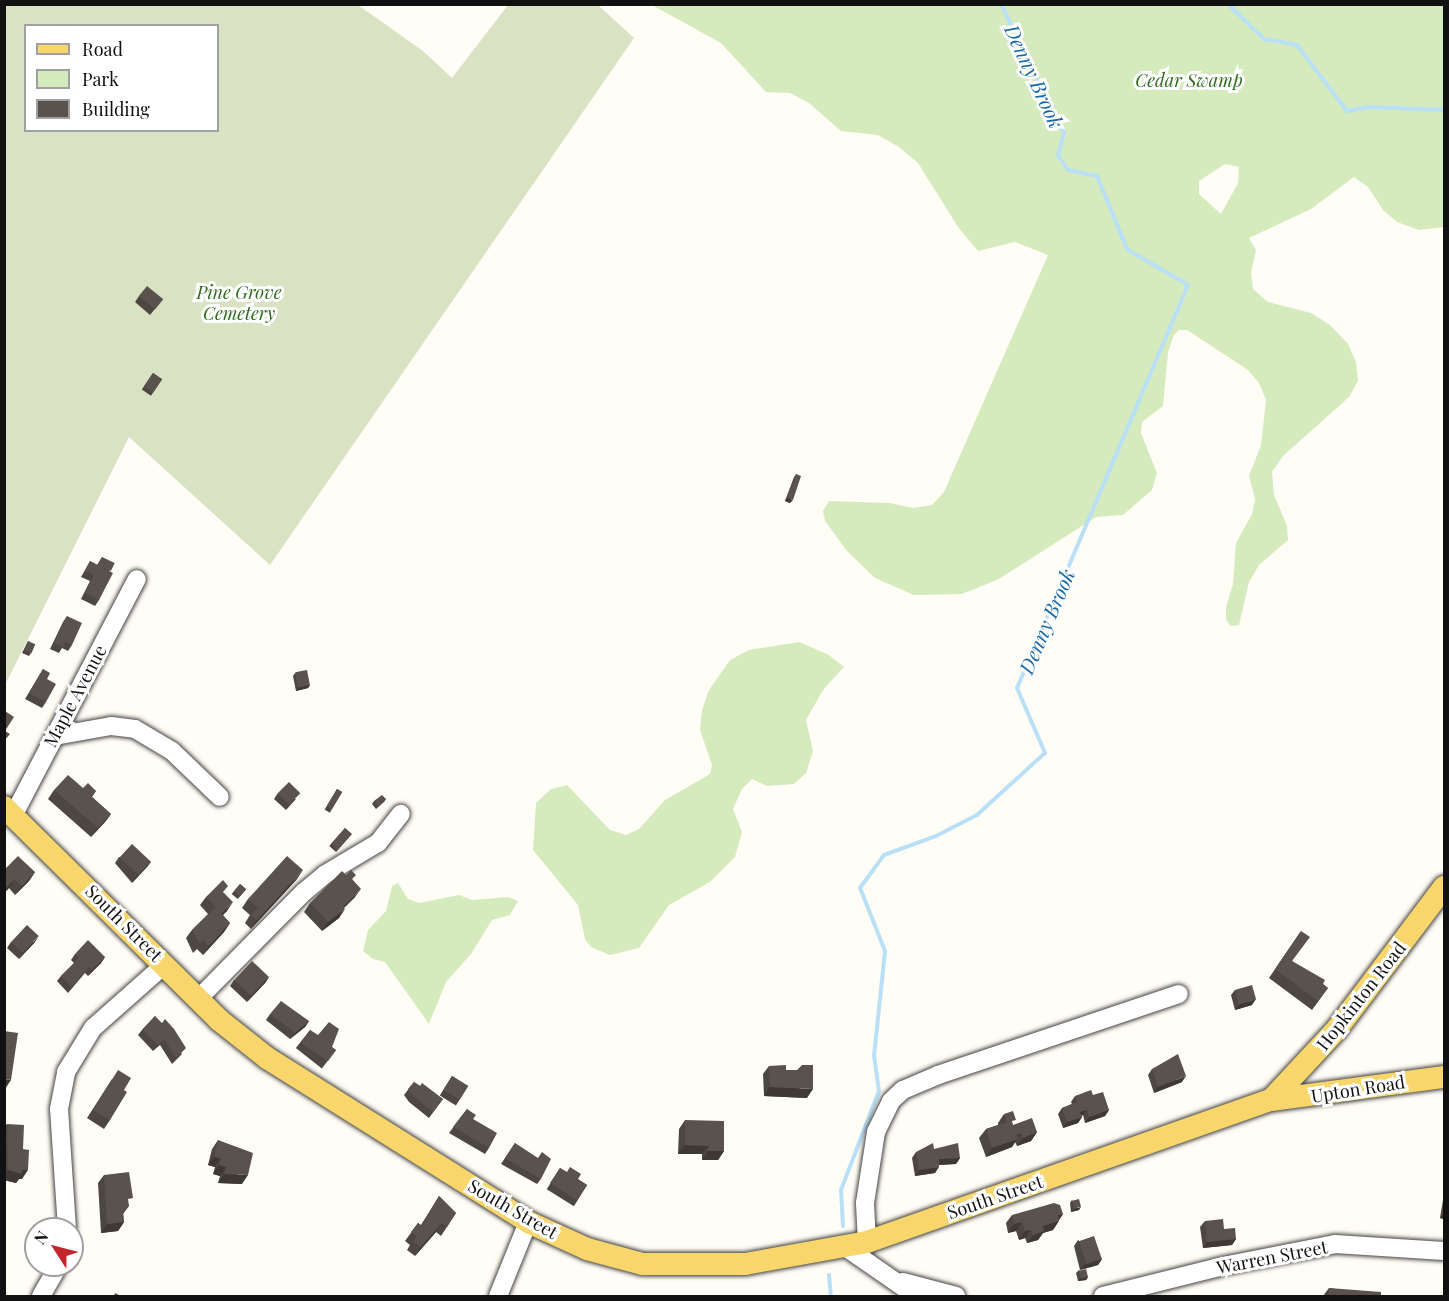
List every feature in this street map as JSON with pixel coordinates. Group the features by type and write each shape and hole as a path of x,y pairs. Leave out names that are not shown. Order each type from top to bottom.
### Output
{"main road":[{"name":"South Street","path":"9,810 198,999 267,1058 528,1222 587,1249 643,1264 746,1264 867,1242 1271,1100"},
{"name":"Hopkinton Road","path":"1271,1100 1337,1029 1444,887"},
{"name":"Upton Road","path":"1271,1100 1444,1077"}],"street":[{"name":"Maple Avenue","path":"9,810 55,736 137,579"},
{"path":"55,736 111,726 135,729 172,751 220,797"},
{"path":"198,999 304,892 324,875 378,843 401,814"},
{"path":"66,1217 58,1109 66,1072 93,1028 164,964"},
{"path":"867,1242 865,1203 876,1132 891,1101 903,1090 927,1078 1179,994"},
{"path":"498,1296 528,1222"},
{"name":"Warren Street","path":"1103,1296 1223,1266 1335,1244 1444,1251"},
{"path":"844,1246 897,1280 916,1296"},
{"path":"41,1296 52,1277"},
{"path":"897,1280 956,1296"}],"green space":[{"name":"Pine Grove Cemetery","path":"5,5 358,5 423,51 452,78 508,5 598,5 634,38 270,565 129,437 5,685"},
{"name":"Cedar Swamp","path":"652,5 1444,5 1444,227 1419,230 1397,222 1383,210 1368,187 1354,177 1311,209 1249,238 1256,250 1251,273 1253,289 1268,302 1311,313 1330,325 1348,344 1356,362 1358,381 1349,397 1283,456 1272,472 1274,495 1287,526 1288,540 1259,565 1249,582 1239,625 1231,626 1226,620 1226,607 1233,584 1236,543 1252,514 1255,499 1249,476 1261,445 1266,400 1259,383 1248,370 1187,330 1179,330 1174,335 1168,352 1163,406 1142,422 1141,433 1157,473 1152,490 1123,515 1096,517 999,579 962,594 914,595 875,578 847,551 825,521 823,511 829,501 890,503 913,508 932,505 944,492 1048,255 1015,242 978,251 958,227 918,163 899,147 878,135 841,131 809,103 790,93 766,92 721,43","holes":["1225,164 1239,167 1238,183 1221,214 1199,194 1199,181"]},
{"path":"799,642 829,655 844,667 823,690 806,720 813,751 806,773 794,784 767,786 752,779 742,789 733,809 742,832 735,857 710,882 669,905 639,948 610,955 591,947 585,939 578,905 533,850 536,803 551,789 567,785 610,830 626,835 639,829 665,800 710,774 712,765 700,730 702,710 709,690 730,660 749,650"},
{"path":"398,883 408,899 419,903 459,895 472,900 508,897 518,901 510,915 492,920 471,954 446,982 429,1024 385,962 373,959 363,951 368,930 386,911 392,886"}],"building":[{"path":"147,286 163,299 155,309 139,296"},
{"path":"153,373 162,379 153,392 144,386"},
{"path":"796,474 801,476 793,500 787,498"},
{"path":"102,557 115,563 111,571 98,565"},
{"path":"90,561 113,573 99,600 85,593 94,575 85,571"},
{"path":"67,616 82,623 72,645 65,642 63,647 54,643"},
{"path":"28,641 35,644 31,653 24,650"},
{"path":"43,669 50,673 47,679 56,684 46,702 29,693"},
{"path":"307,670 310,685 298,687 295,672"},
{"path":"5,711 14,717 5,731 10,734 4,741"},
{"path":"68,775 83,788 88,783 96,791 91,796 111,814 98,828 54,790"},
{"path":"289,782 300,793 289,805 278,793"},
{"path":"337,789 342,792 332,809 327,806"},
{"path":"382,795 386,799 378,806 374,801"},
{"path":"345,828 352,834 338,850 331,844"},
{"path":"132,844 151,862 139,875 120,857"},
{"path":"18,856 35,872 22,886 15,879 4,890 4,870"},
{"path":"287,856 303,870 257,920 251,915 258,907 248,899"},
{"path":"351,870 356,875 352,879 361,889 343,907 345,909 328,922 310,903 342,871 346,875"},
{"path":"223,880 228,886 223,892 233,902 221,914 230,923 209,946 203,940 200,944 192,930 216,907 206,897"},
{"path":"240,884 246,889 240,896 234,891"},
{"path":"27,925 39,936 23,953 11,942"},
{"path":"1301,931 1310,937 1292,961 1325,980 1323,984 1328,988 1318,1001 1275,969"},
{"path":"88,940 105,957 92,970 89,967 72,987 61,976 79,958 75,954"},
{"path":"252,961 269,977 251,996 234,980"},
{"path":"1252,985 1256,999 1239,1004 1235,990"},
{"path":"281,1001 309,1021 295,1033 270,1014"},
{"path":"155,1016 162,1023 165,1019 186,1048 176,1058 164,1039 158,1045 142,1030"},
{"path":"329,1022 339,1029 332,1047 336,1050 328,1061 301,1043 310,1030 318,1035"},
{"path":"4,1031 18,1033 11,1080 4,1079"},
{"path":"1178,1054 1186,1076 1158,1087 1152,1069"},
{"path":"786,1065 786,1070 797,1070 802,1065 813,1065 813,1089 770,1087 769,1066"},
{"path":"118,1070 131,1078 124,1090 127,1092 110,1120 93,1110"},
{"path":"452,1076 468,1086 460,1100 444,1090"},
{"path":"414,1082 420,1086 422,1083 443,1099 433,1112 408,1089"},
{"path":"1091,1090 1093,1095 1103,1092 1109,1110 1089,1117 1087,1110 1080,1112 1082,1117 1067,1122 1062,1108 1077,1102 1075,1096"},
{"path":"467,1109 476,1115 473,1119 497,1133 489,1148 453,1127"},
{"path":"1013,1111 1016,1120 1012,1121 1013,1125 1032,1118 1037,1132 1023,1138 1021,1133 1017,1135 1018,1139 992,1148 986,1129 1007,1122 1004,1114"},
{"path":"685,1120 724,1121 724,1151 708,1151 709,1146 685,1145"},
{"path":"7,1124 24,1125 23,1149 29,1150 28,1170 22,1170 22,1174 8,1170"},
{"path":"218,1140 253,1153 248,1175 224,1174 226,1167 219,1165 221,1158 214,1157"},
{"path":"515,1143 538,1158 542,1152 551,1159 541,1179 505,1158"},
{"path":"933,1143 934,1149 958,1143 960,1158 939,1159 939,1167 919,1170 916,1152"},
{"path":"570,1167 581,1174 578,1179 587,1185 577,1200 550,1183 560,1168 567,1172"},
{"path":"129,1172 133,1198 128,1199 129,1206 123,1211 124,1222 107,1224 104,1175"},
{"path":"439,1196 456,1213 447,1227 442,1223 421,1247 413,1242 417,1236 411,1232 418,1223 422,1226"},
{"path":"1079,1199 1081,1207 1074,1208 1072,1201"},
{"path":"1054,1203 1060,1205 1063,1214 1058,1215 1059,1221 1043,1226 1044,1231 1033,1235 1031,1230 1025,1231 1022,1222 1014,1224 1012,1215"},
{"path":"1223,1219 1224,1229 1235,1228 1236,1239 1207,1242 1205,1221"},
{"path":"1094,1236 1102,1259 1087,1264 1079,1241"},
{"path":"1086,1269 1088,1277 1081,1278 1079,1271"},
{"path":"1329,1288 1381,1292 1381,1296 1328,1296"}],"waterway":[{"name":"Denny Brook","path":"843,1226 841,1190 879,1091 874,1056 885,951 860,888 884,855 936,836 977,815 1045,753 1017,688 1188,285 1127,249 1097,176 1068,170 1058,155 1064,133 1001,4"},
{"path":"1228,4 1264,39 1297,45 1347,111 1367,107 1444,110"},
{"name":"Denny Brook","path":"829,1275 831,1296"}]}
